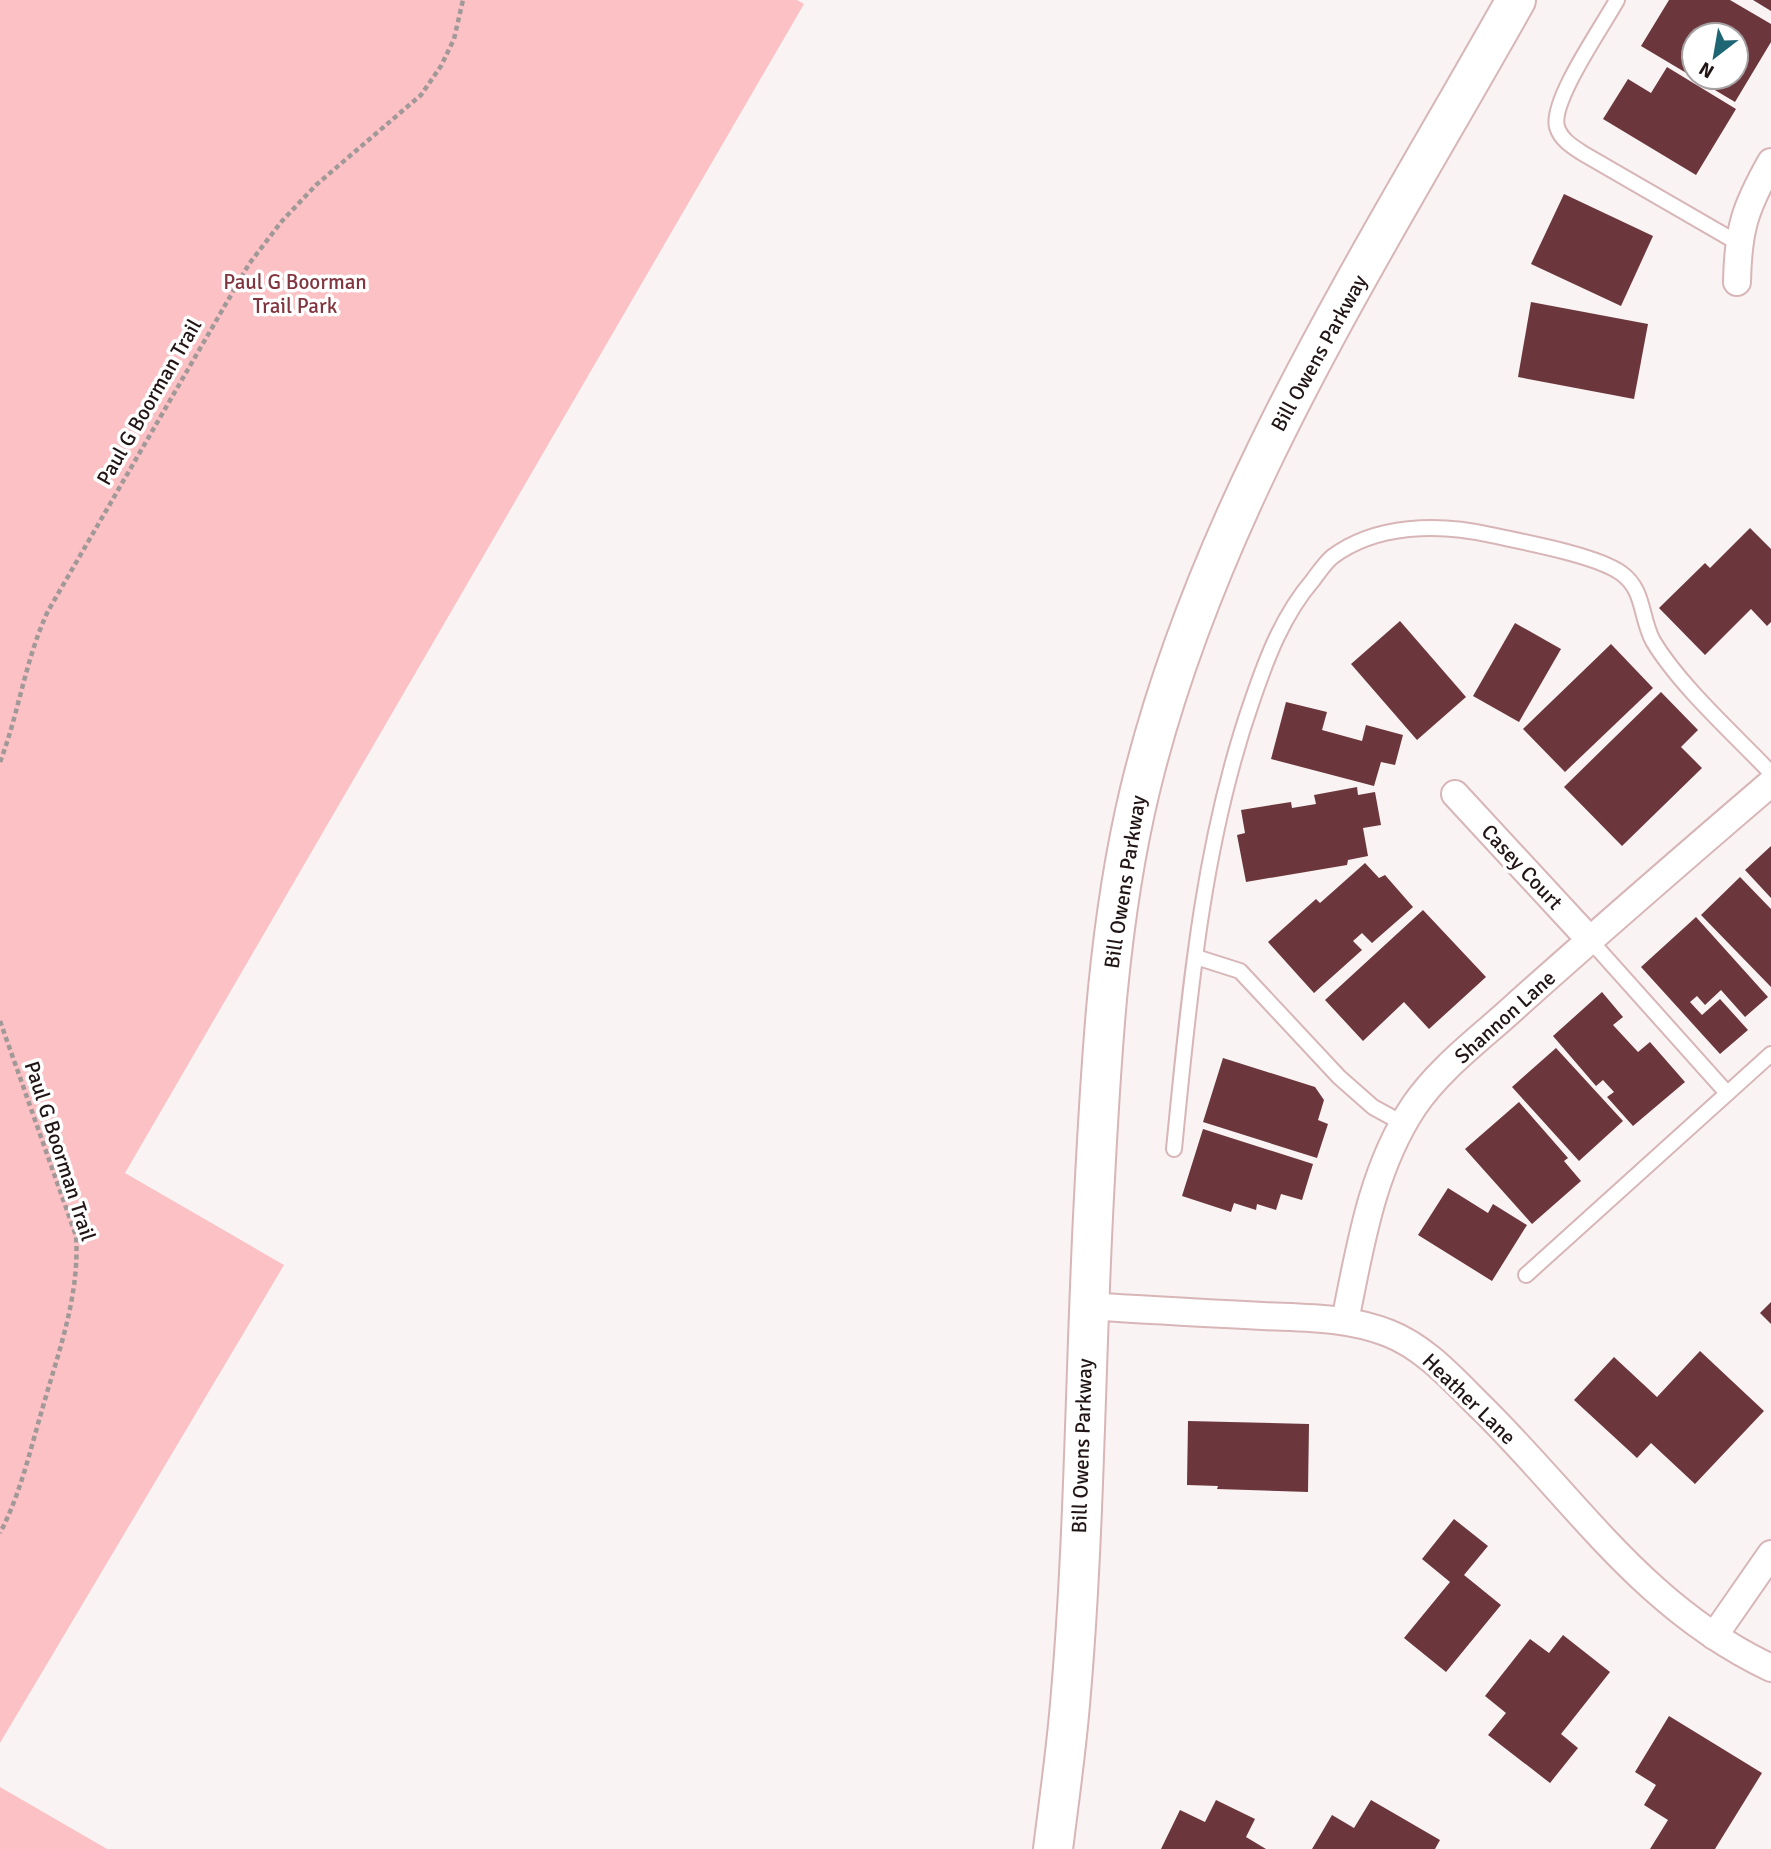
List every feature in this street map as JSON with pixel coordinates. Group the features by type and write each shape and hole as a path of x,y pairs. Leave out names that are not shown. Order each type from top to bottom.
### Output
{"main road":[{"name":"Bill Owens Parkway","path":"1053,1849 1071,1699 1102,1050 1111,964 1133,820 1152,745 1177,665 1226,537 1283,415 1516,0"}],"street":[{"path":"1737,282 1738,243 1749,201 1771,162"},
{"name":"Shannon Lane","path":"1345,1321 1371,1203 1390,1149 1431,1085 1590,940 1771,783"},
{"name":"Casey Court","path":"1455,794 1590,940"},
{"name":"Heather Lane","path":"1088,1306 1345,1321 1391,1334 1437,1365 1506,1432 1635,1574 1714,1636 1771,1668"},
{"path":"1714,1636 1771,1554"}],"lane":[{"path":"1618,0 1559,104 1557,125 1560,134 1568,144 1584,154 1738,243"},
{"path":"1174,1149 1187,1011 1221,806 1243,727 1265,663 1284,620 1301,593 1330,559 1358,542 1389,532 1432,527 1468,530 1600,562 1620,572 1641,597 1643,619 1670,665 1771,773"},
{"path":"1590,940 1727,1093"},
{"path":"1196,957 1240,971 1339,1077 1373,1107 1404,1124"},
{"path":"1526,1275 1771,1054"}],"path":[{"name":"Paul G Boorman Trail","path":"0,762 13,729 35,638 48,611 220,308 282,221 316,185 421,95 441,66 454,39 463,0"},
{"name":"Paul G Boorman Trail","path":"0,1021 76,1236 78,1264 69,1315 25,1469 0,1533"}],"green space":[{"name":"Paul G Boorman Trail Park","path":"0,0 797,0 804,4 125,1173 284,1265 0,1743"},
{"path":"0,1787 107,1849 0,1849"}],"building":[{"path":"1669,0 1730,0 1771,24 1771,42 1750,77 1750,21 1680,21 1680,69 1641,46"},
{"path":"1753,0 1771,0 1771,11"},
{"path":"1667,67 1680,75 1680,91 1706,91 1736,109 1696,175 1603,119 1628,79 1651,93"},
{"path":"1717,91 1742,91 1735,102"},
{"path":"1564,194 1653,236 1621,306 1531,264"},
{"path":"1531,302 1648,324 1634,399 1518,377"},
{"path":"1750,528 1771,549 1771,622 1767,626 1751,609 1705,655 1659,608 1705,563 1710,568"},
{"path":"1400,621 1466,697 1417,740 1351,664"},
{"path":"1515,623 1561,649 1519,722 1473,696"},
{"path":"1611,644 1653,688 1565,772 1523,729"},
{"path":"1661,692 1698,730 1681,747 1702,768 1622,846 1564,787"},
{"path":"1286,702 1327,712 1322,730 1362,741 1366,725 1403,735 1395,765 1381,762 1374,786 1271,759"},
{"path":"1357,787 1358,795 1375,792 1381,825 1363,828 1368,856 1348,860 1347,865 1246,882 1237,835 1245,833 1241,810 1291,802 1292,808 1316,804 1314,795"},
{"path":"1771,846 1771,898 1745,870"},
{"path":"1365,863 1379,878 1385,875 1413,907 1372,943 1362,933 1353,941 1362,950 1314,993 1268,942 1316,899 1320,903"},
{"path":"1740,877 1771,909 1771,987 1701,915"},
{"path":"1423,910 1486,977 1429,1029 1404,1002 1363,1041 1325,1000"},
{"path":"1696,917 1768,997 1745,1017 1721,990 1705,1005 1697,996 1690,1002 1702,1015 1720,999 1748,1030 1720,1054 1641,967"},
{"path":"1602,992 1623,1017 1613,1025 1638,1052 1650,1042 1685,1082 1633,1126 1607,1097 1614,1092 1603,1080 1596,1086 1553,1036"},
{"path":"1556,1048 1623,1121 1579,1161 1512,1087"},
{"path":"1223,1058 1315,1087 1324,1100 1318,1120 1328,1124 1317,1158 1203,1122"},
{"path":"1519,1102 1568,1158 1564,1161 1581,1181 1532,1224 1465,1149"},
{"path":"1203,1129 1313,1164 1302,1200 1281,1194 1276,1210 1257,1204 1256,1210 1234,1203 1231,1212 1182,1196"},
{"path":"1448,1188 1488,1213 1493,1204 1527,1225 1492,1281 1418,1235"},
{"path":"1771,1302 1771,1324 1760,1313"},
{"path":"1700,1351 1764,1411 1695,1484 1651,1443 1637,1458 1574,1400 1614,1357 1657,1397"},
{"path":"1188,1421 1309,1424 1308,1492 1217,1489 1218,1486 1187,1485"},
{"path":"1454,1519 1488,1546 1464,1575 1501,1605 1446,1672 1404,1638 1450,1582 1422,1559"},
{"path":"1563,1635 1610,1672 1561,1734 1578,1748 1550,1783 1488,1735 1506,1713 1485,1696 1530,1639 1549,1653"},
{"path":"1669,1716 1762,1773 1715,1849 1650,1849 1668,1820 1644,1805 1656,1785 1635,1772"},
{"path":"1216,1800 1255,1819 1246,1837 1266,1849 1161,1849 1180,1810 1205,1822"},
{"path":"1371,1800 1440,1840 1435,1849 1312,1849 1332,1815 1354,1828"}]}
